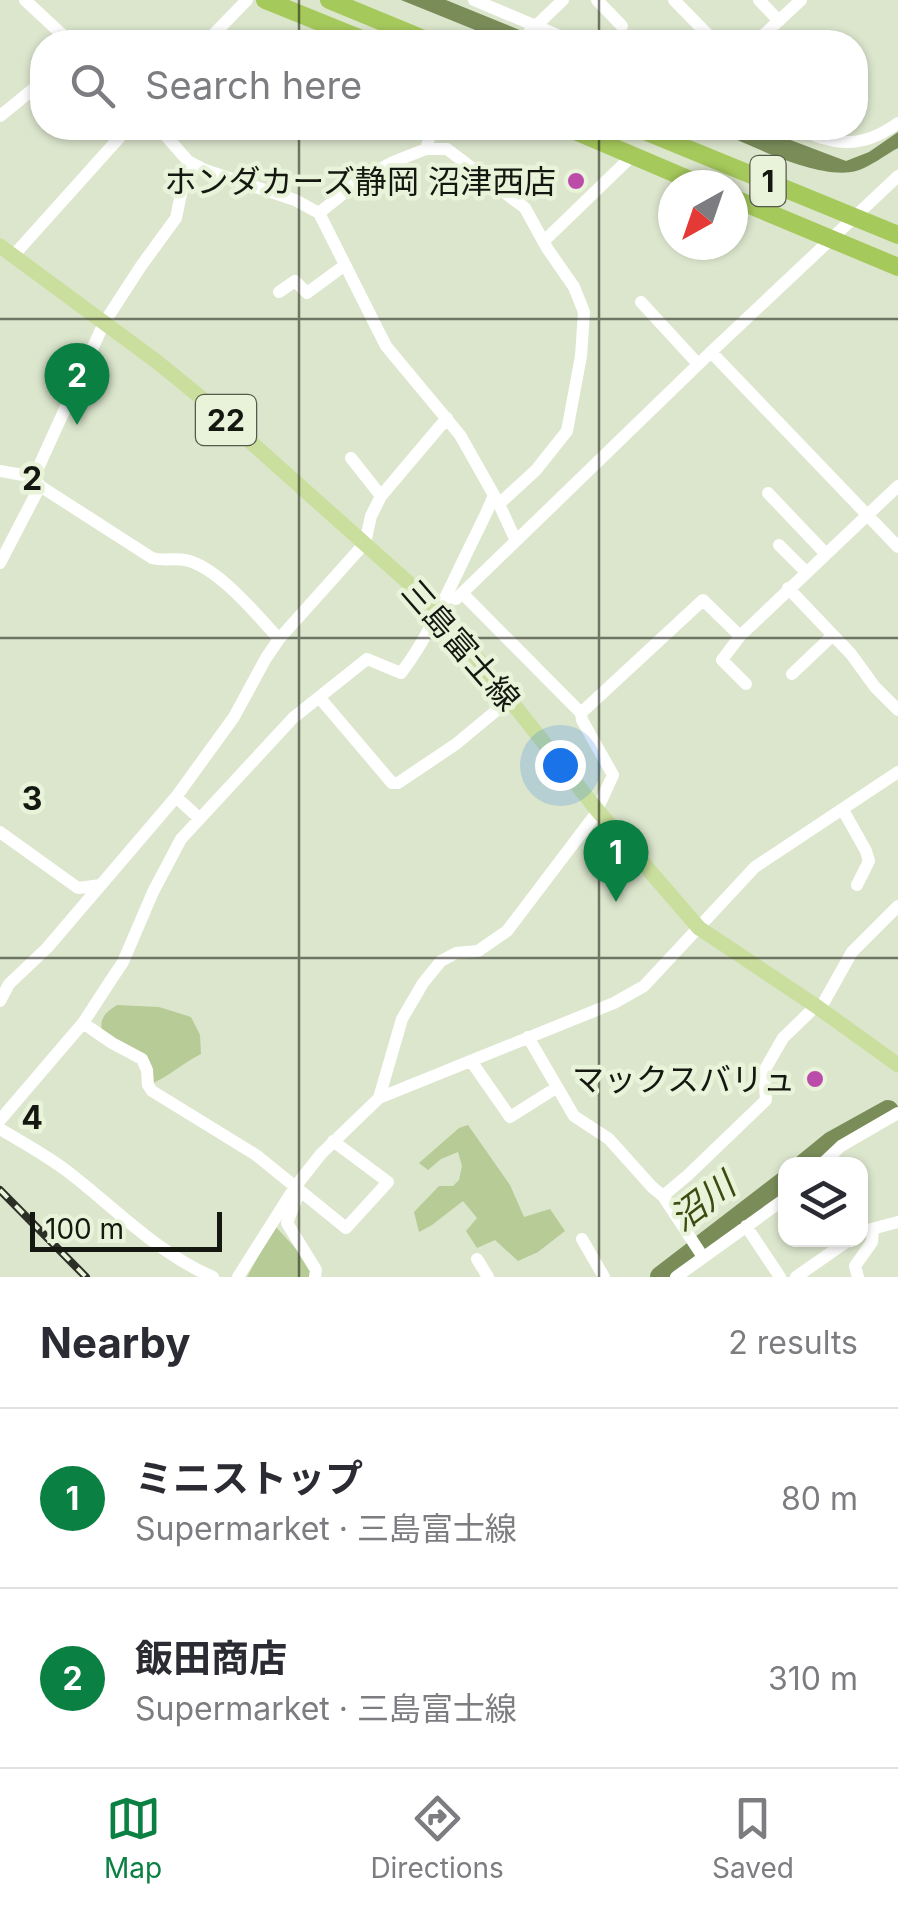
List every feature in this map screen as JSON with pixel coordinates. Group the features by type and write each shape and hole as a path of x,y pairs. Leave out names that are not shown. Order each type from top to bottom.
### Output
{"highway":[{"path":"265,0 339,30"},
{"path":"330,0 402,30"},
{"name":"1","path":"597,140 668,170"},
{"name":"1","path":"680,140 898,235"},
{"name":"1","path":"748,204 898,267"}],"main road":[{"name":"三島富士線","path":"6,251 199,396 365,543 443,603 509,700 699,928 898,1065"}],"street":[{"path":"24,0 57,30"},
{"path":"218,30 247,0"},
{"path":"474,0 543,30"},
{"path":"532,30 563,0"},
{"path":"597,0 622,26"},
{"path":"674,0 703,30"},
{"path":"759,0 779,21"},
{"path":"769,30 800,0"},
{"path":"0,116 30,92"},
{"path":"868,140 898,123"},
{"path":"6,251 116,140"},
{"path":"170,140 188,161 204,170 296,200 319,213 386,346 460,435 516,541"},
{"path":"426,149 429,140"},
{"path":"825,140 867,140"},
{"path":"0,1120 83,1023 123,962 153,892 182,839 199,818 293,718 367,659 401,674 417,652 496,500 536,470 567,431 581,356 584,312 574,286 525,208 447,150 426,149 360,180 319,213"},
{"path":"544,241 633,155"},
{"path":"0,563 104,323 176,218 188,161"},
{"path":"443,603 456,600 898,176"},
{"path":"279,292 295,280 306,292 344,265"},
{"path":"640,302 698,364"},
{"path":"711,352 898,547"},
{"path":"0,1001 5,982 47,948 176,797 234,718 279,639 365,543 371,516 381,496 448,418"},
{"path":"351,458 381,496"},
{"path":"0,471 37,481 152,558 172,562 181,559 221,580 279,639"},
{"path":"746,684 722,660 740,636 898,486"},
{"path":"768,493 826,554"},
{"path":"779,545 806,572"},
{"path":"788,588 898,710"},
{"path":"378,1098 402,1019 423,983 441,961 456,953 478,951 508,931 597,810 613,775 580,712 462,593"},
{"path":"580,712 703,600 740,636"},
{"path":"792,674 833,635"},
{"path":"319,698 392,783 398,783 456,744 509,700"},
{"path":"238,1277 333,1141 378,1098 614,1002 644,986 755,866 898,772"},
{"path":"176,797 199,818"},
{"path":"843,810 869,862 857,885"},
{"path":"0,832 78,888 101,885"},
{"path":"663,1196 766,1100 764,1070 784,1038 818,1007 852,952 898,906"},
{"path":"83,1023 142,1060 152,1090 256,1155 346,1228 388,1182 333,1141"},
{"path":"528,1037 574,1116 608,1138 663,1196 698,1251"},
{"path":"470,1061 510,1118 556,1088"},
{"path":"830,1157 898,1113"},
{"path":"0,1129 64,1169 156,1243 214,1277"},
{"path":"298,1188 288,1223 316,1270 315,1277"},
{"path":"676,1277 698,1251 778,1204"},
{"path":"868,1230 898,1222"},
{"path":"746,1226 780,1277"},
{"path":"858,1277 856,1266 872,1242 868,1232"},
{"path":"582,1239 604,1277"},
{"path":"796,1277 839,1247"},
{"path":"476,1259 488,1277"}],"shaded area":[{"path":"401,0 446,0 520,30 475,30"},
{"path":"898,132 898,148 856,171 822,171 738,140 791,140 846,161 869,152"},
{"path":"117,1005 159,1007 191,1017 200,1035 201,1054 148,1085 147,1070 102,1032 104,1016"},
{"path":"468,1125 510,1185 524,1217 550,1209 565,1231 538,1252 518,1261 495,1240 477,1248 466,1231 477,1218 463,1201 419,1232 414,1212 439,1186 453,1186 459,1180 462,1166 458,1152 428,1170 419,1163 459,1128"},
{"path":"275,1226 298,1251 311,1272 309,1277 247,1277"}],"waterway":[{"name":"沼川","path":"814,1157 832,1142 888,1111"},
{"name":"沼川","path":"661,1277 778,1187"}],"railway":[{"path":"0,1190 86,1277"}],"place":[{"name":"ホンダカーズ静岡 沼津西店","path":"576,181"},
{"name":"飯田商店","path":"77,425"},
{"name":"ミニストップ","path":"616,902"},
{"name":"マックスバリュ","path":"815,1079"}]}
